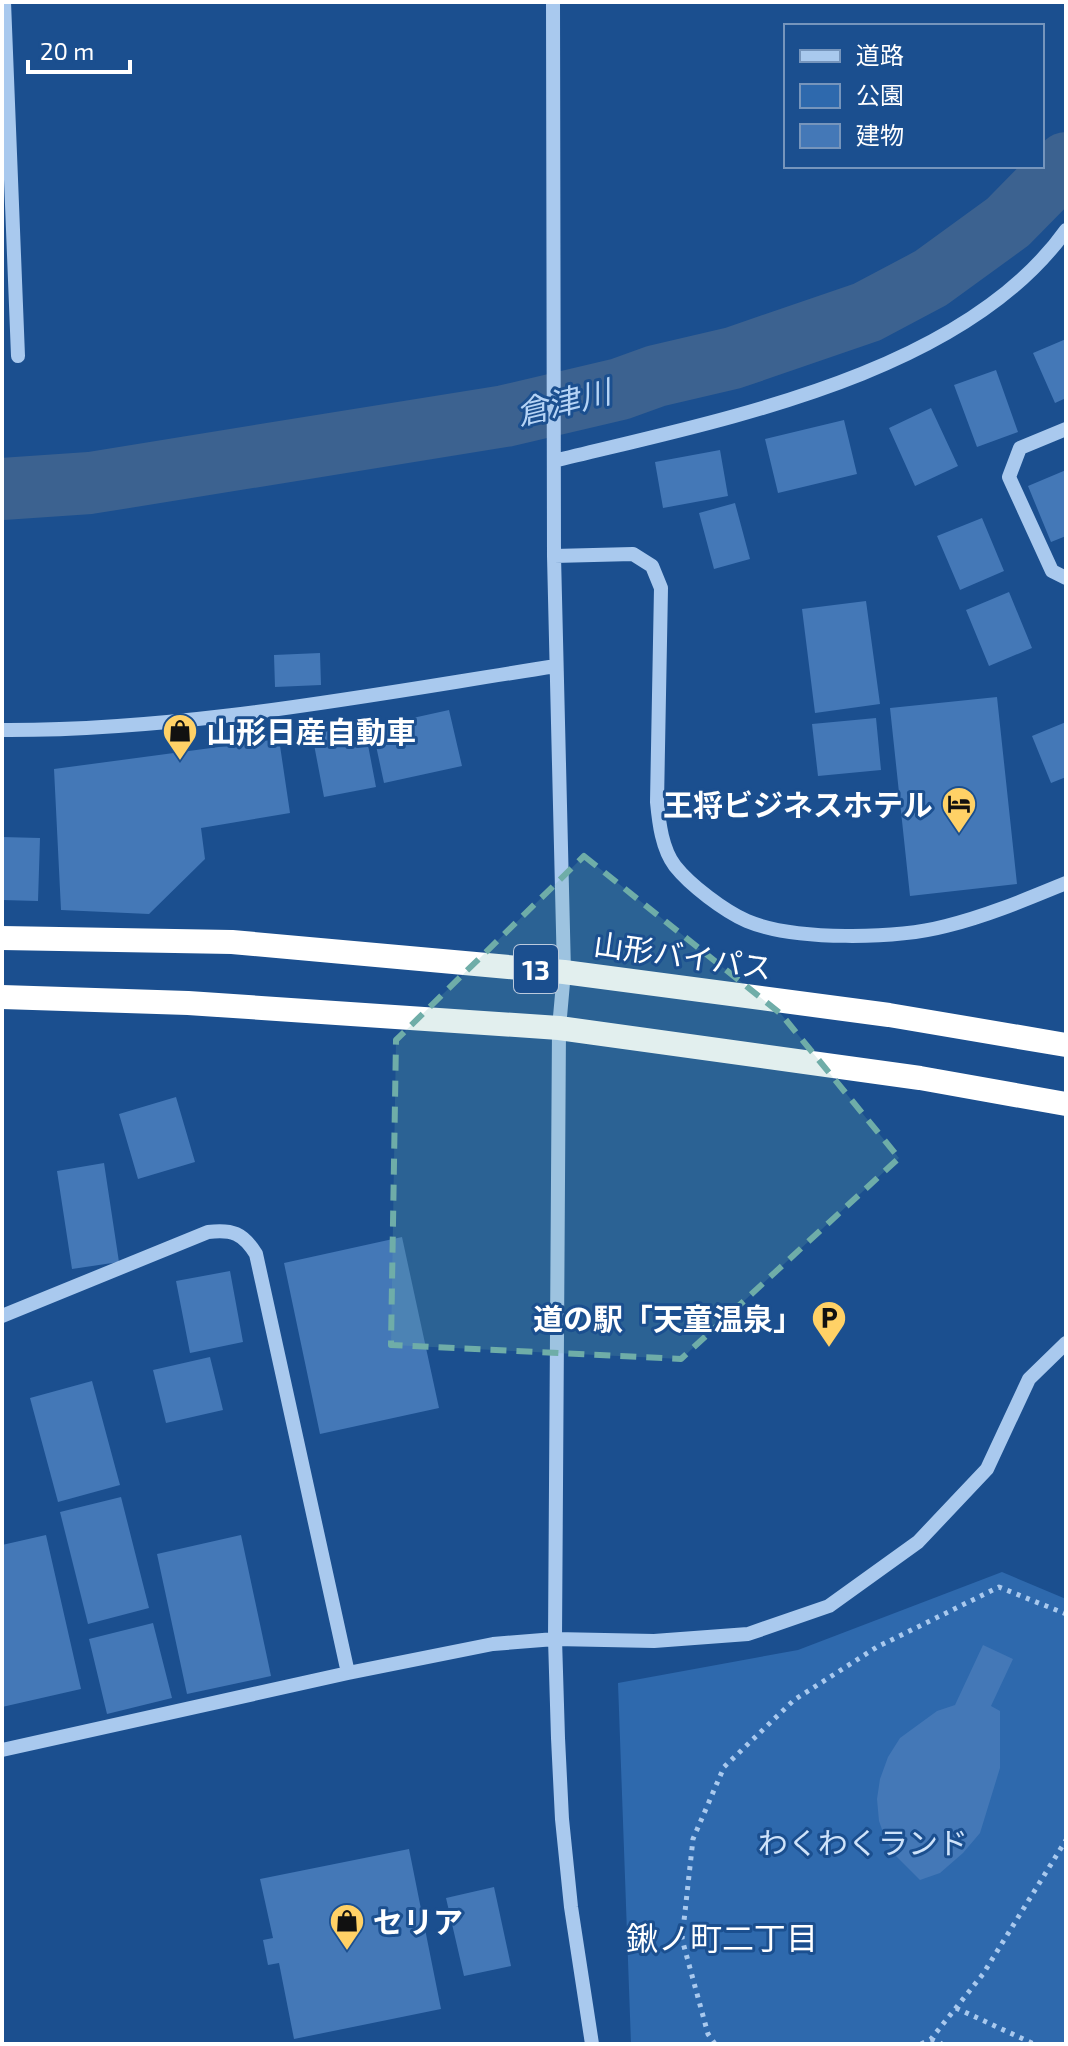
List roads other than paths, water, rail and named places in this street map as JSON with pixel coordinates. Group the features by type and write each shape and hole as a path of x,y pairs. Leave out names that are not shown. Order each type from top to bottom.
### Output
{"highway":[{"name":"山形バイパス","path":"2,938 232,942 564,972 889,1015 1066,1045"},
{"name":"13","path":"2,997 188,1003 559,1028 920,1078 1066,1104"}],"street":[{"path":"4,2 18,356"},
{"path":"553,2 554,556 564,972 559,1028 555,1639 562,1819 571,1907 592,2044"},
{"path":"554,461 808,394 902,357 978,316 1050,253 1066,230"},
{"path":"1066,429 1020,448 1009,477 1052,571 1066,578"},
{"path":"554,556 633,554 652,566 661,588 657,802 660,831 674,865 727,910 749,922 782,930 841,936 895,933 944,927 988,914 1066,883"},
{"path":"2,730 56,730 272,711 556,666"},
{"path":"2,1316 208,1232 227,1230 248,1241 256,1254 348,1673"},
{"path":"2,1750 493,1644 555,1639 654,1641 748,1634 829,1606 918,1542 987,1469 1029,1379 1066,1343"}],"waterway":[{"name":"倉津川","path":"2,489 90,483 505,416 733,358 867,312 931,278 1008,222 1066,163"}],"place":[{"name":"山形日産自動車","path":"180,762"},
{"name":"王将ビジネスホテル","path":"959,835"},
{"name":"道の駅「天童温泉」","path":"829,1349"},
{"name":"セリア","path":"347,1952"}],"district":[{"name":"鍬ノ町二丁目","path":"722,1937"}],"park label":[{"name":"わくわくランド","path":"863,1842"}]}
